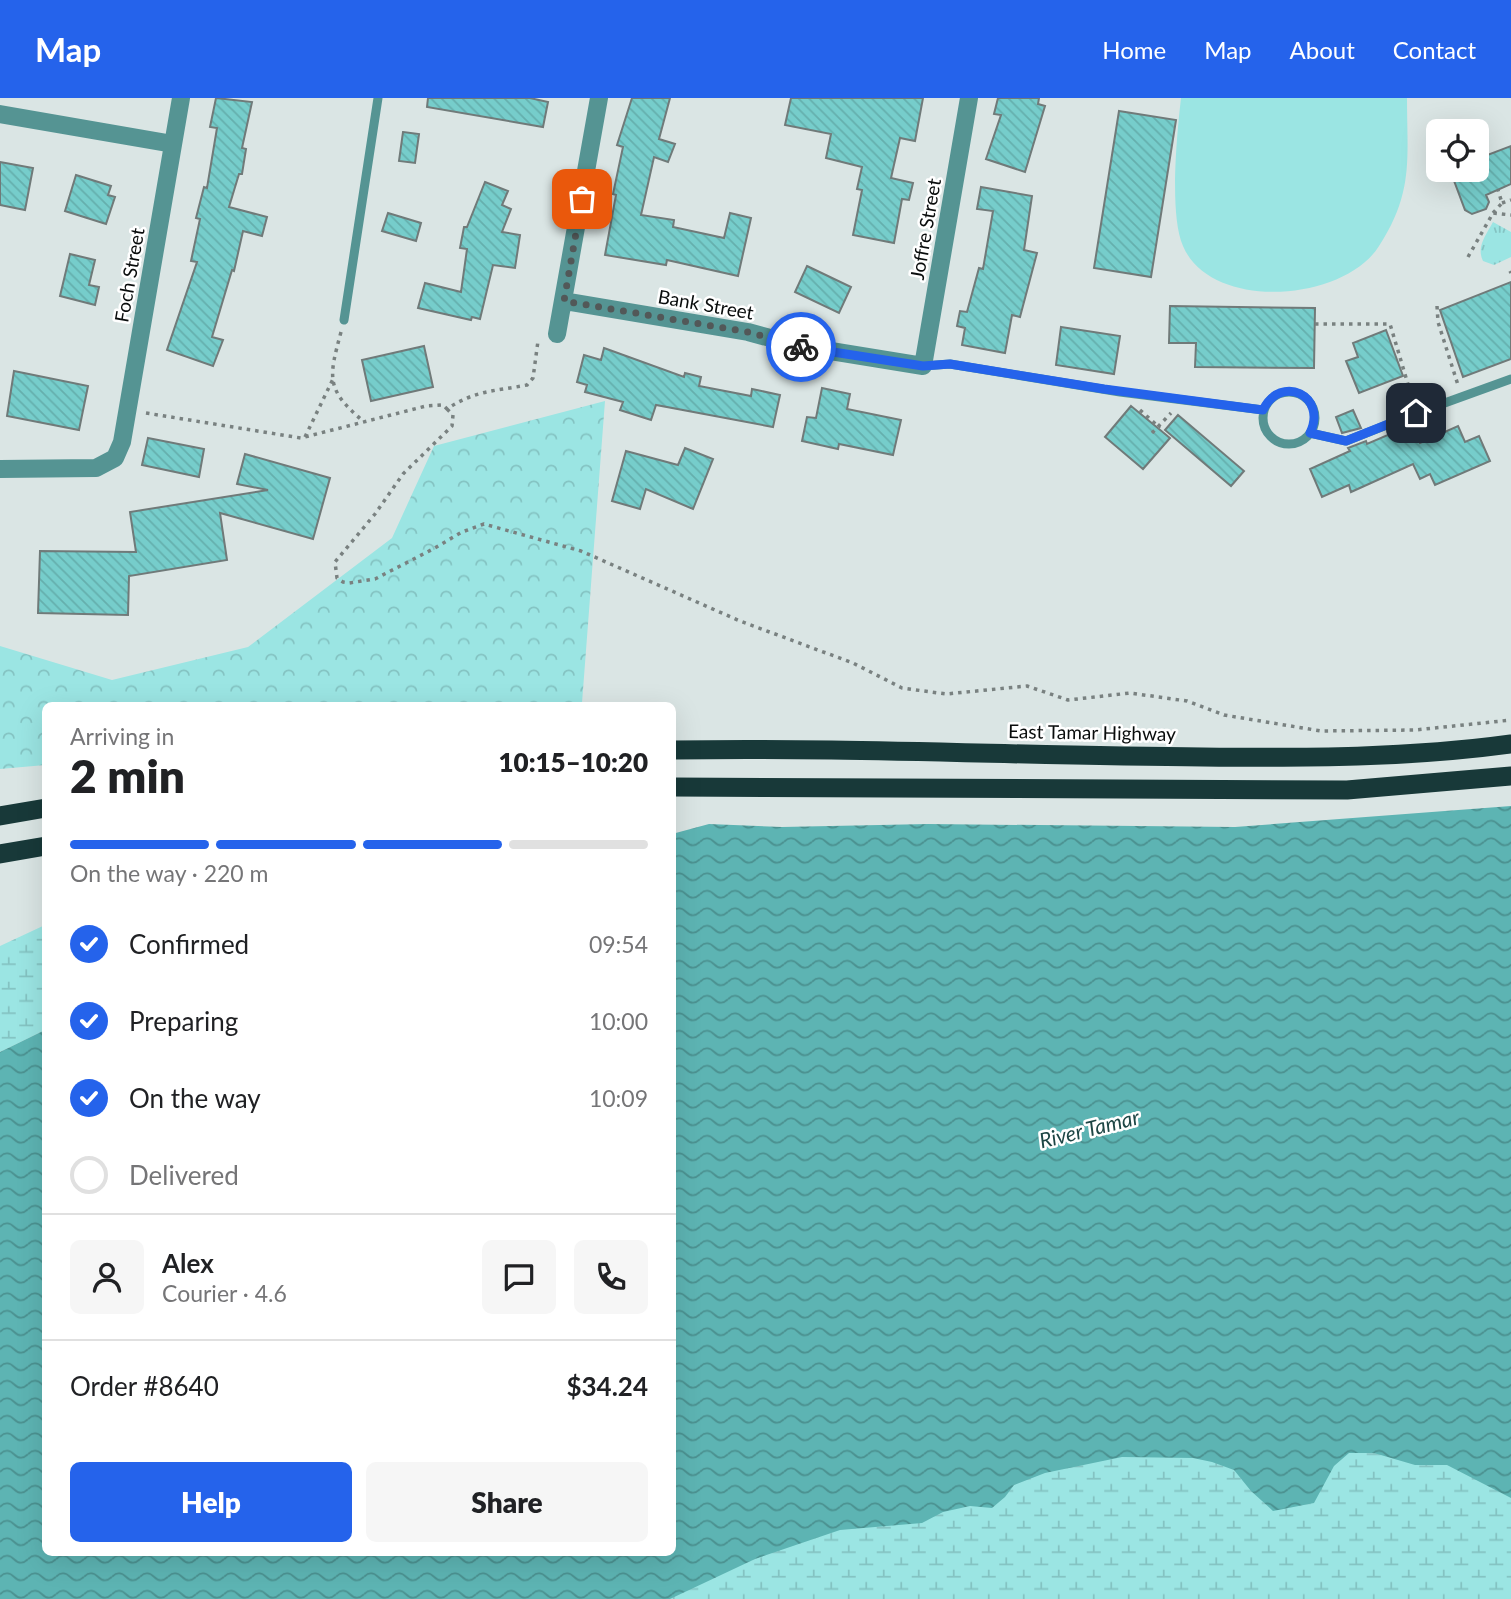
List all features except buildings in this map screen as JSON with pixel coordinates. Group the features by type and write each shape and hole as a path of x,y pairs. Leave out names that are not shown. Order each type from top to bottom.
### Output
{"highway":[{"name":"East Tamar Highway","path":"676,750 856,749 1115,757 1270,757 1412,754 1511,744"},
{"path":"676,787 1347,790 1511,776"},
{"path":"0,816 42,809"},
{"path":"0,854 42,847"}],"street":[{"name":"Foch Street","path":"0,469 96,468 115,458 122,442 181,98"},
{"path":"548,332 564,301 599,98"},
{"name":"Joffre Street","path":"923,366 969,98"},
{"path":"0,114 173,144"},
{"name":"Bank Street","path":"564,301 748,332 800,346 923,366"}],"lane":[{"path":"344,320 378,98"},
{"path":"923,366 950,364 1181,401 1263,410"},
{"path":"1310,433 1346,441 1511,379"},
{"path":"1288,391 1304,396 1310,402 1315,417 1310,433 1298,443 1274,440 1264,427 1263,410 1273,397 1280,393 1288,391"}],"path":[{"path":"1498,190 1502,202"},
{"path":"1468,257 1493,213 1502,202 1511,200"},
{"path":"1493,213 1511,215"},
{"path":"1437,306 1438,322 1463,398"},
{"path":"344,320 334,358 333,387 341,401 363,421"},
{"path":"1315,324 1390,324 1416,413"},
{"path":"447,409 474,394 527,385 533,378 548,332"},
{"path":"305,437 333,378"},
{"path":"1152,433 1181,401"},
{"path":"126,409 288,438 305,437 426,406 443,405 453,415 452,426 403,474 335,562 337,578 343,582 359,583 375,579 463,532 484,524 581,551 740,621 853,663 902,688 946,694 1027,686 1068,699 1130,693 1186,701 1224,715 1321,731 1415,730 1511,720"}],"green space":[{"path":"1181,98 1407,98 1407,157 1403,191 1398,209 1379,246 1362,265 1338,279 1309,288 1278,292 1248,290 1221,282 1198,267 1183,246 1176,214 1175,174"},
{"path":"1493,222 1511,232 1511,257 1494,265 1483,261 1481,256 1483,241"},
{"path":"605,401 582,702 42,702 42,765 0,769 0,646 112,680 248,647 392,538 434,446"},
{"path":"42,926 42,1031 0,1052 0,946"},
{"path":"1511,1285 1511,1599 591,1599"}],"water":[{"name":"River Tamar","path":"1511,806 1511,1498 1447,1465 1415,1465 1374,1453 1349,1453 1334,1466 1314,1503 1273,1511 1251,1491 1234,1470 1212,1462 1193,1458 1122,1457 1045,1473 1014,1485 992,1508 970,1506 943,1512 922,1523 840,1530 755,1559 670,1599 0,1599 0,1052 42,1031 42,1556 676,1556 676,833 709,824 782,827 928,824 1235,827"}],"way so far":[{"path":"582,199 564,301 748,332 801,347"}],"route":[{"path":"801,347 923,366 950,364 1181,401 1263,410 1267,403 1280,393 1296,392 1304,396 1314,409 1314,426 1310,433 1346,441 1416,413"}]}
